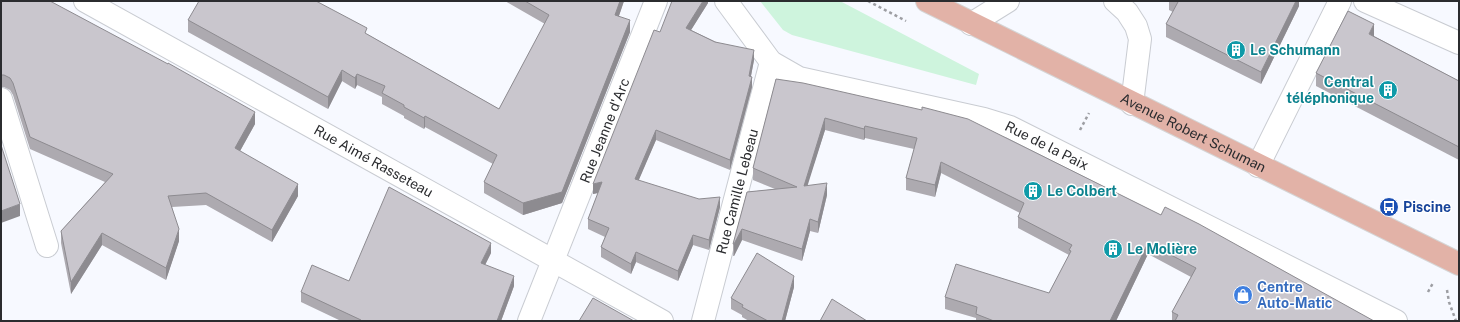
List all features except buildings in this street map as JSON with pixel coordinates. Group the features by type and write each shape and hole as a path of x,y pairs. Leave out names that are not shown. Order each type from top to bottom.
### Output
{"main road":[{"name":"Avenue Robert Schuman","path":"927,1 1132,104 1459,264"}],"street":[{"name":"Rue Aimé Rasseteau","path":"85,1 662,321"},
{"name":"Rue Jeanne d'Arc","path":"529,321 656,1"},
{"name":"Rue de la Paix","path":"726,1 770,62 799,78 984,119 1010,127 1396,321"},
{"path":"971,24 1008,1"},
{"path":"1115,1 1127,12 1136,26 1140,39 1132,104"},
{"path":"1258,166 1340,1"},
{"path":"1365,1 1459,43"},
{"name":"Rue Camille Lebeau","path":"703,321 770,62"},
{"path":"1,99 47,246"}],"path":[{"path":"1083,125 1089,113"}],"green space":[{"path":"760,1 840,1 979,74 976,85 792,35 783,30"}],"place":[{"name":"Le Schumann","path":"1236,50"},
{"name":"Central téléphonique","path":"1388,90"},
{"name":"Le Colbert","path":"1033,191"},
{"name":"Piscine","path":"1389,207"},
{"name":"Le Molière","path":"1113,249"},
{"name":"Centre Auto-Matic","path":"1243,295"}]}
